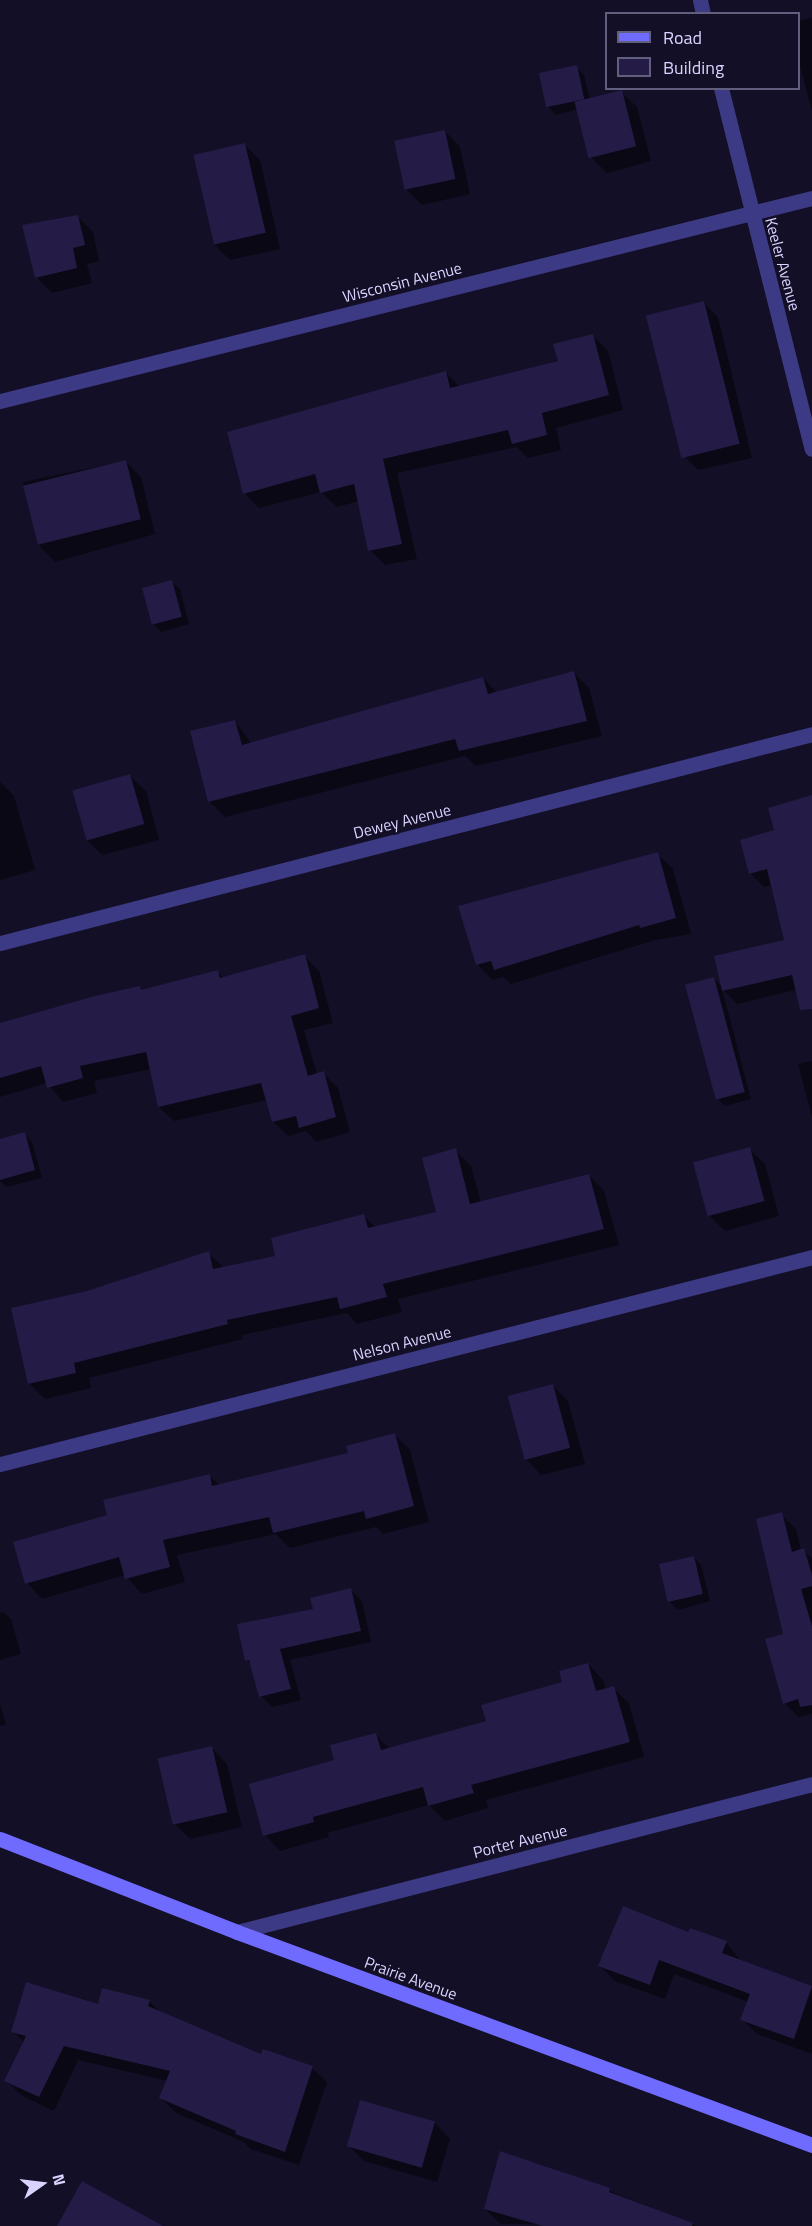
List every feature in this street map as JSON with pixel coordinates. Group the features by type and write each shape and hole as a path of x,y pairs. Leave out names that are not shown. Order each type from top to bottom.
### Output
{"main road":[{"name":"Prairie Avenue","path":"0,1839 237,1932 812,2145"}],"street":[{"name":"Keeler Avenue","path":"721,90 812,449"},
{"name":"Wisconsin Avenue","path":"0,401 812,198"},
{"name":"Dewey Avenue","path":"0,943 812,734"},
{"name":"Nelson Avenue","path":"0,1464 812,1257"},
{"name":"Porter Avenue","path":"237,1932 812,1784"}],"building":[{"path":"577,65 584,99 546,107 539,73"},
{"path":"622,90 636,146 588,158 574,102"},
{"path":"445,130 455,179 405,190 394,141"},
{"path":"245,143 266,233 214,245 193,155"},
{"path":"78,215 85,245 73,248 77,268 35,278 22,225"},
{"path":"704,301 740,444 681,458 646,316"},
{"path":"593,334 609,395 542,413 547,435 512,444 508,430 383,459 402,544 368,551 354,484 320,493 315,474 243,494 227,432 446,371 450,388 558,361 553,344"},
{"path":"126,460 141,519 38,545 23,486"},
{"path":"172,580 182,617 152,625 142,588"},
{"path":"574,671 587,721 459,751 455,739 208,802 190,731 235,720 242,745 483,677 488,694"},
{"path":"130,774 144,824 87,841 72,791"},
{"path":"812,795 812,1009 800,1010 792,975 722,991 714,956 784,940 767,869 749,874 740,840 774,830 768,808"},
{"path":"658,852 676,918 640,928 639,925 494,970 491,961 476,965 458,906"},
{"path":"305,954 319,1008 291,1016 308,1076 324,1071 336,1117 299,1128 296,1116 272,1122 261,1083 158,1107 146,1052 80,1066 83,1078 47,1088 41,1066 0,1078 0,1023 95,996 140,986 141,990 218,970 220,978"},
{"path":"714,977 745,1092 716,1100 685,985"},
{"path":"25,1132 35,1170 0,1180 0,1139"},
{"path":"750,1147 764,1201 708,1216 693,1162"},
{"path":"456,1148 470,1204 589,1174 604,1229 383,1284 387,1297 340,1309 337,1297 227,1320 228,1324 74,1363 76,1373 28,1384 11,1308 87,1291 209,1251 213,1269 275,1256 271,1238 364,1214 368,1228 436,1212 422,1158"},
{"path":"553,1384 570,1448 525,1460 508,1396"},
{"path":"395,1433 414,1506 366,1519 364,1511 273,1533 269,1517 163,1540 170,1567 125,1579 119,1557 25,1584 13,1542 107,1515 103,1500 210,1474 212,1486 348,1453 346,1446"},
{"path":"782,1512 792,1552 804,1548 812,1575 812,1586 801,1589 812,1626 812,1705 800,1707 798,1699 783,1704 765,1639 783,1634 756,1519"},
{"path":"694,1556 703,1594 668,1602 659,1564"},
{"path":"351,1588 361,1631 280,1649 291,1689 259,1697 249,1660 245,1661 237,1624 313,1609 310,1598"},
{"path":"588,1663 596,1691 614,1686 630,1742 471,1785 474,1793 428,1806 423,1787 313,1817 314,1822 263,1836 249,1784 334,1760 330,1745 376,1733 381,1750 486,1721 481,1705 562,1682 559,1671"},
{"path":"212,1746 227,1812 173,1825 157,1759"},
{"path":"623,1906 688,1932 690,1928 727,1941 722,1953 812,1986 794,2039 740,2020 750,1994 659,1960 650,1985 598,1966"},
{"path":"26,1982 98,2004 102,1988 150,2000 148,2006 261,2054 263,2049 313,2066 285,2152 235,2134 236,2131 159,2098 170,2071 64,2046 39,2097 4,2081 26,2036 11,2032"},
{"path":"360,2100 435,2121 422,2168 347,2146"},
{"path":"500,2151 610,2188 609,2192 693,2223 692,2226 543,2226 484,2209"},
{"path":"82,2181 163,2226 57,2226"}]}
